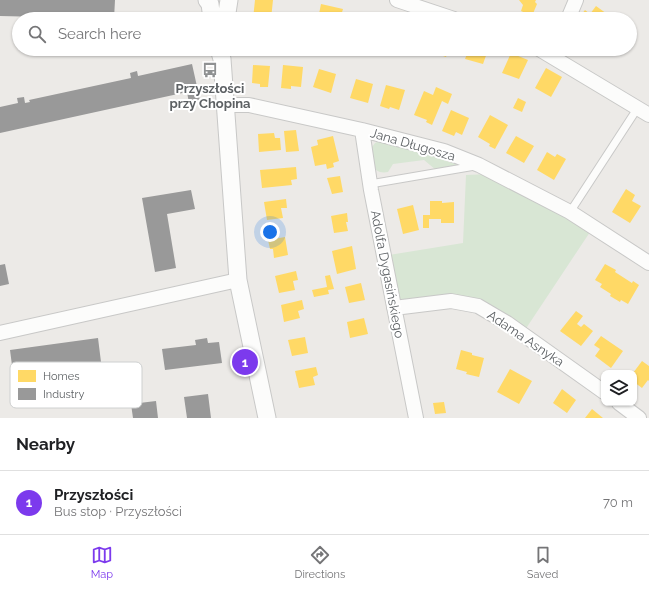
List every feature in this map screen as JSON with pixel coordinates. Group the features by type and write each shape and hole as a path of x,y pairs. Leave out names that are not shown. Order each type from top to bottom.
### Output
{"street":[{"path":"207,0 210,4 211,12"},
{"path":"227,12 229,0"},
{"path":"397,0 433,12"},
{"path":"571,12 576,0"},
{"path":"221,56 238,280 267,418"},
{"path":"556,56 643,112"},
{"name":"Jana Długosza","path":"225,105 249,105 362,130 444,151 479,165 570,212 649,263"},
{"name":"Adolfa Dygasińskiego","path":"362,130 370,184 416,418"},
{"path":"0,333 238,280"},
{"name":"Adama Asnyka","path":"394,308 452,301 478,306 507,323 601,390"},
{"path":"623,406 639,418"}],"lane":[{"path":"570,212 643,112"},
{"path":"370,184 479,165"}],"green space":[{"path":"384,139 458,165 436,170 424,160 393,164 388,172 379,172 371,163 369,151 375,143"},
{"path":"489,174 590,232 525,330 481,302 402,309 389,255 463,243 466,175"}],"building: Homes":[{"path":"255,0 273,0 272,12 254,12"},
{"path":"519,0 536,0 535,2 537,4 534,12 521,11 523,5"},
{"path":"321,4 343,9 342,12 319,12"},
{"path":"596,6 604,12 592,12"},
{"path":"466,56 486,56 483,64 465,59"},
{"path":"510,56 518,56 528,60 519,79 502,73"},
{"path":"253,65 270,66 268,87 260,87 260,84 252,83"},
{"path":"283,65 303,67 301,87 291,86 291,89 281,88"},
{"path":"546,68 562,77 551,97 535,88"},
{"path":"319,69 336,74 331,93 313,87"},
{"path":"356,79 373,84 368,103 350,98"},
{"path":"386,85 405,90 399,110 380,106"},
{"path":"436,87 452,94 448,104 442,101 432,125 426,122 427,120 414,115 424,91 433,95"},
{"path":"518,98 526,102 522,112 513,108"},
{"path":"451,110 469,118 462,135 456,132 454,136 442,131"},
{"path":"490,115 508,125 495,149 489,146 490,144 478,137"},
{"path":"296,130 299,151 286,152 284,131"},
{"path":"274,133 275,138 280,138 281,150 259,152 258,134"},
{"path":"333,136 339,161 333,163 334,167 327,169 326,164 315,166 311,147 318,145 317,140"},
{"path":"516,136 534,146 524,163 506,153"},
{"path":"547,152 555,157 557,154 566,159 554,180 537,170"},
{"path":"296,167 297,179 291,180 292,185 262,188 260,170"},
{"path":"340,176 343,192 332,194 327,178"},
{"path":"626,189 635,195 632,201 641,206 630,223 612,212"},
{"path":"286,199 287,208 281,208 283,218 267,220 264,202"},
{"path":"430,201 442,201 442,203 454,202 454,223 441,223 441,219 429,219 429,228 423,228 423,215 430,215"},
{"path":"413,205 419,230 403,234 397,209"},
{"path":"347,213 348,222 346,222 348,231 334,233 331,216"},
{"path":"285,237 288,255 274,258 273,249 270,249 268,240"},
{"path":"352,246 356,269 337,274 332,251"},
{"path":"605,264 616,270 615,272 632,283 633,281 639,285 628,304 621,300 620,302 610,296 611,294 600,287 602,284 595,280"},
{"path":"296,271 298,280 293,281 295,290 279,293 275,276"},
{"path":"330,275 334,289 328,290 329,294 314,297 312,290 327,287 325,276"},
{"path":"361,283 365,300 349,303 345,287"},
{"path":"302,300 304,309 298,311 300,318 284,322 281,305"},
{"path":"576,311 583,316 577,324 581,327 584,324 593,331 581,346 560,331"},
{"path":"364,318 368,334 350,338 347,322"},
{"path":"601,336 623,351 611,368 595,356 600,349 594,345"},
{"path":"305,337 308,353 292,356 288,340"},
{"path":"461,350 484,358 479,377 466,374 467,372 456,369"},
{"path":"642,361 649,366 649,381 648,380 642,388 637,384 637,370 635,370"},
{"path":"316,367 318,375 313,377 315,385 299,388 295,371"},
{"path":"510,369 532,381 519,404 497,392"},
{"path":"562,389 576,400 567,413 553,403"},
{"path":"444,402 446,413 435,414 433,403"},
{"path":"592,409 603,418 585,418"}],"building: Industry":[{"path":"0,0 115,0 114,12 12,12 12,16 0,16"},
{"path":"192,64 200,100 189,103 187,92 0,133 0,107 18,103 17,98 24,97 25,103 30,102 29,100 131,78 130,73 137,71 138,76"},
{"path":"191,190 195,209 167,214 176,268 155,272 142,198"},
{"path":"5,264 9,284 0,286 0,265"},
{"path":"98,338 101,362 12,362 10,350"},
{"path":"207,338 208,343 219,342 222,363 165,370 162,349 196,345 195,340"},
{"path":"208,394 211,418 187,418 184,397"},
{"path":"156,401 158,418 133,418 132,408 142,408 142,403"}],"place":[{"name":"Przyszłości przy Chopina","path":"210,70"},
{"name":"Przyszłości","path":"245,362"}]}
